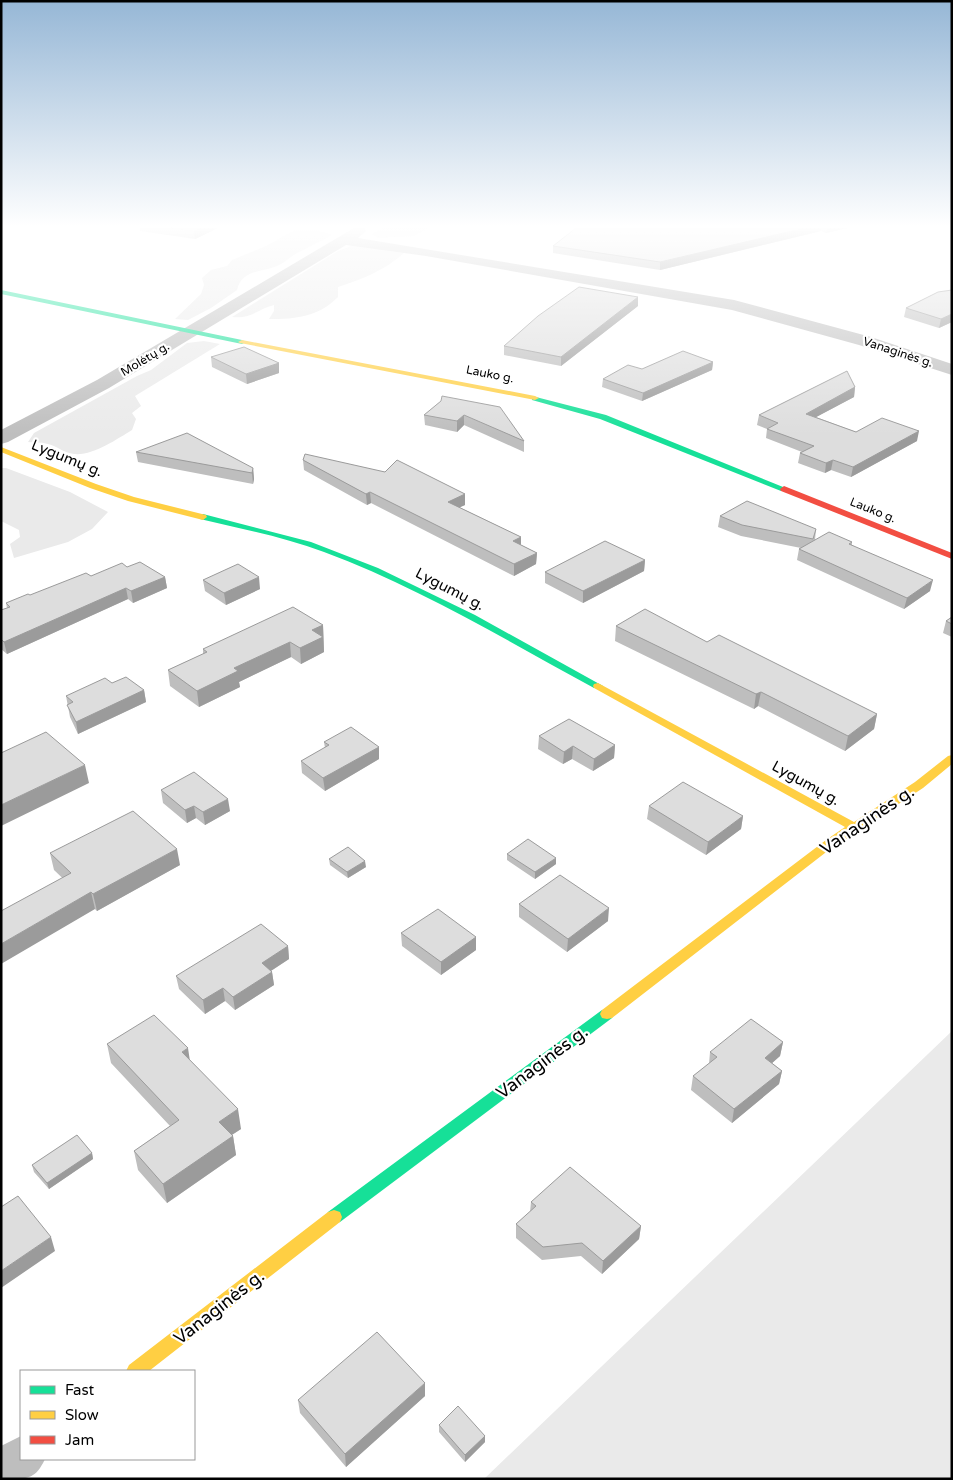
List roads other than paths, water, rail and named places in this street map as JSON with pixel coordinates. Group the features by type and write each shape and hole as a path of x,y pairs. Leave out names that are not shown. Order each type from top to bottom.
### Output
{"street":[{"name":"Lauko g.","path":"25,297 191,332 506,391 557,403 604,417 952,556"},
{"name":"Molėtų g.","path":"1,438 103,384 247,297"},
{"name":"Vanaginės g.","path":"687,297 734,305 865,341 952,370"},
{"name":"Lygumų g.","path":"1,449 116,493 175,510 281,536 340,555 410,585 474,618 856,828"},
{"name":"Vanaginės g.","path":"136,1370 343,1210 568,1044 830,843 919,786 952,758"},
{"path":"1,1475 21,1460"}]}
